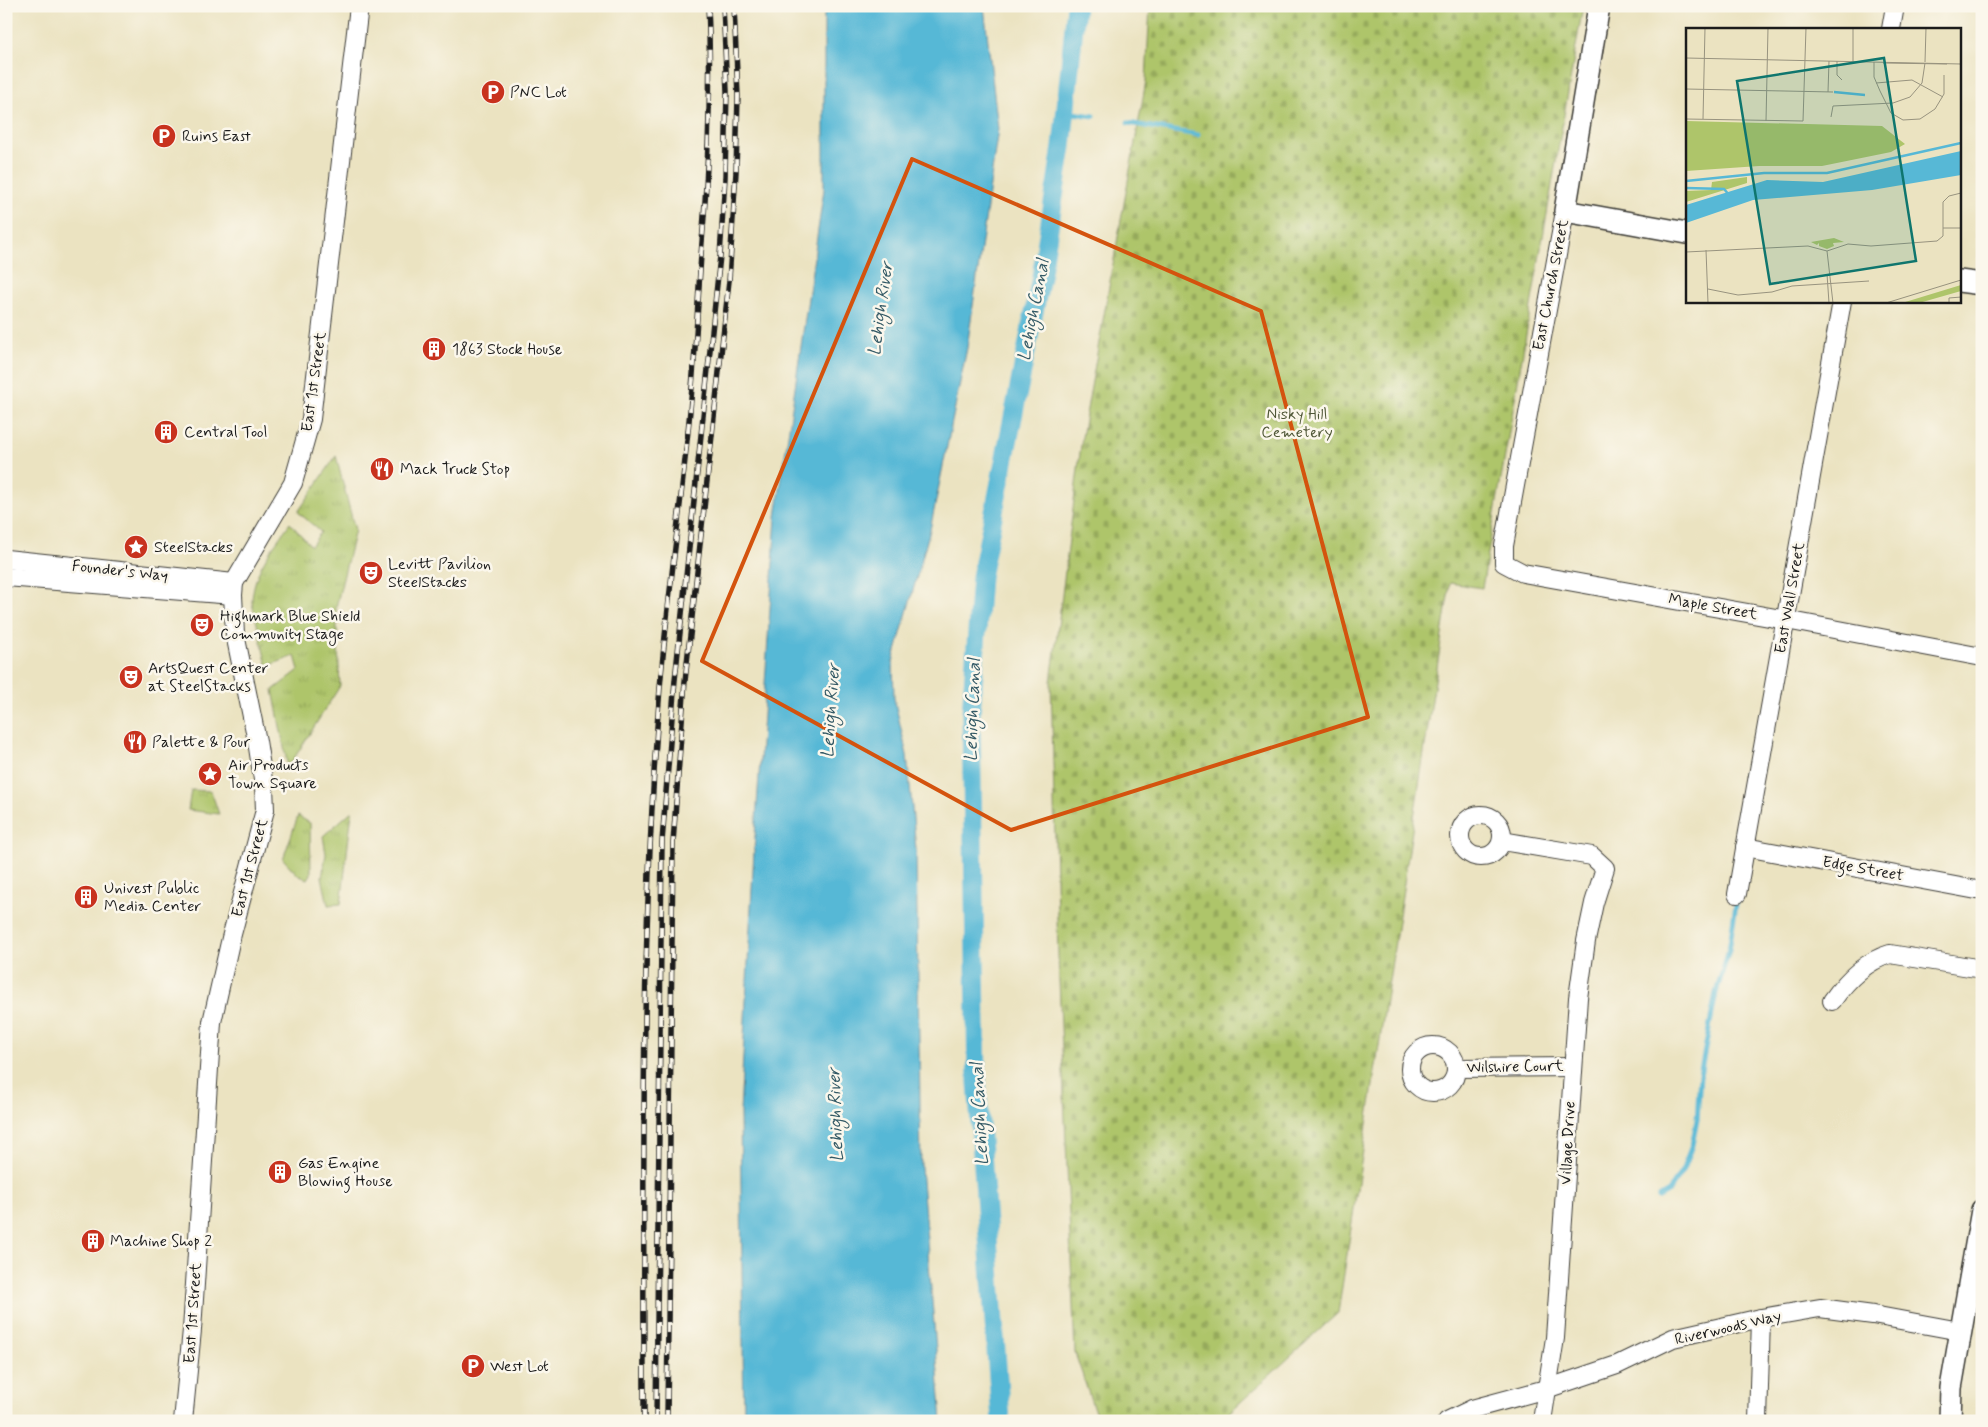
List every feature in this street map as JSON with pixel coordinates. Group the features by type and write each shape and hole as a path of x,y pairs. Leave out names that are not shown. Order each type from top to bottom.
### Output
{"street":[{"name":"East 1st Street","path":"183,1421 193,1320 212,1022 233,930 265,810 264,786 257,741 235,634 233,589 293,483 311,419 359,6"},
{"name":"East Church Street","path":"1504,563 1504,546 1531,389 1565,211 1599,6"},
{"path":"1891,28 1895,6"},
{"path":"1565,211 1686,232"},
{"path":"1960,281 1982,284"},
{"name":"East Wall Street","path":"1737,894 1842,302"},
{"name":"Founder's Way","path":"6,559 233,589"},
{"name":"Maple Street","path":"1504,563 1523,573 1982,657"},
{"path":"6,577 233,589"},
{"name":"Village Drive","path":"1502,841 1592,856 1605,868 1594,903 1586,941 1578,998 1564,1219 1554,1338 1542,1421"},
{"name":"Edge Street","path":"1745,847 1982,891"},
{"path":"1832,1001 1852,977 1890,954 1982,969"},
{"name":"Wilshire Court","path":"1456,1068 1573,1067"},
{"path":"1950,1421 1951,1388 1982,1210"},
{"name":"Riverwoods Way","path":"1447,1421 1472,1409 1546,1389 1617,1365 1673,1338 1761,1318 1820,1308 1874,1315 1960,1331"},
{"path":"1758,1421 1761,1318"},
{"path":"1938,1421 1951,1388"}],"highlighted area":[{"path":"912,159 1261,311 1368,717 1011,830 702,661"}],"green space":[{"name":"Nisky Hill Cemetery","path":"1150,6 1583,6 1482,588 1450,583 1338,1313 1220,1421 1098,1421 1075,1353 1058,956 1051,682 1082,437 1146,81"},
{"path":"336,456 355,530 336,607 340,686 288,768 273,690 299,670 295,656 267,666 252,603 253,592 265,560 290,523 311,546 321,532 298,512"},
{"path":"191,790 211,791 219,814 188,810"},
{"path":"352,811 341,904 328,905 322,877 326,854 323,836"},
{"path":"298,816 310,823 311,874 308,879 299,876 283,859"}],"water":[{"name":"Lehigh River","path":"824,6 984,6 998,129 967,348 930,530 893,662 894,698 907,755 916,849 921,1168 942,1421 744,1421 740,1112 754,851 776,517 824,189"}],"waterway":[{"name":"Lehigh Canal","path":"1001,1421 977,1082 971,714 981,577 1042,272 1062,147 1076,6"},
{"path":"1066,112 1094,116"},
{"path":"1128,123 1198,135"},
{"path":"1659,1197 1669,1191 1683,1169 1692,1145 1697,1120 1700,1075 1716,993 1729,950 1737,897"}],"railway":[{"path":"644,1421 644,1054 649,871 660,688 689,417 706,193 710,68 708,6"},
{"path":"656,1421 662,842 675,680 720,256 725,178 727,91 723,6"},
{"path":"667,1421 673,843 685,681 729,281 736,172 738,96 734,6"}],"place":[{"name":"PNC Lot","path":"493,92"},
{"name":"Ruins East","path":"164,136"},
{"name":"1863 Stock House","path":"434,349"},
{"name":"Central Tool","path":"166,432"},
{"name":"Mack Truck Stop","path":"382,469"},
{"name":"SteelStacks","path":"136,547"},
{"name":"Levitt Pavilion SteelStacks","path":"371,573"},
{"name":"Highmark Blue Shield Community Stage","path":"202,625"},
{"name":"ArtsQuest Center at SteelStacks","path":"131,677"},
{"name":"Palette & Pour","path":"135,742"},
{"name":"Air Products Town Square","path":"210,774"},
{"name":"Univest Public Media Center","path":"86,897"},
{"name":"Gas Engine Blowing House","path":"280,1172"},
{"name":"Machine Shop 2","path":"93,1241"},
{"name":"West Lot","path":"473,1366"}]}
